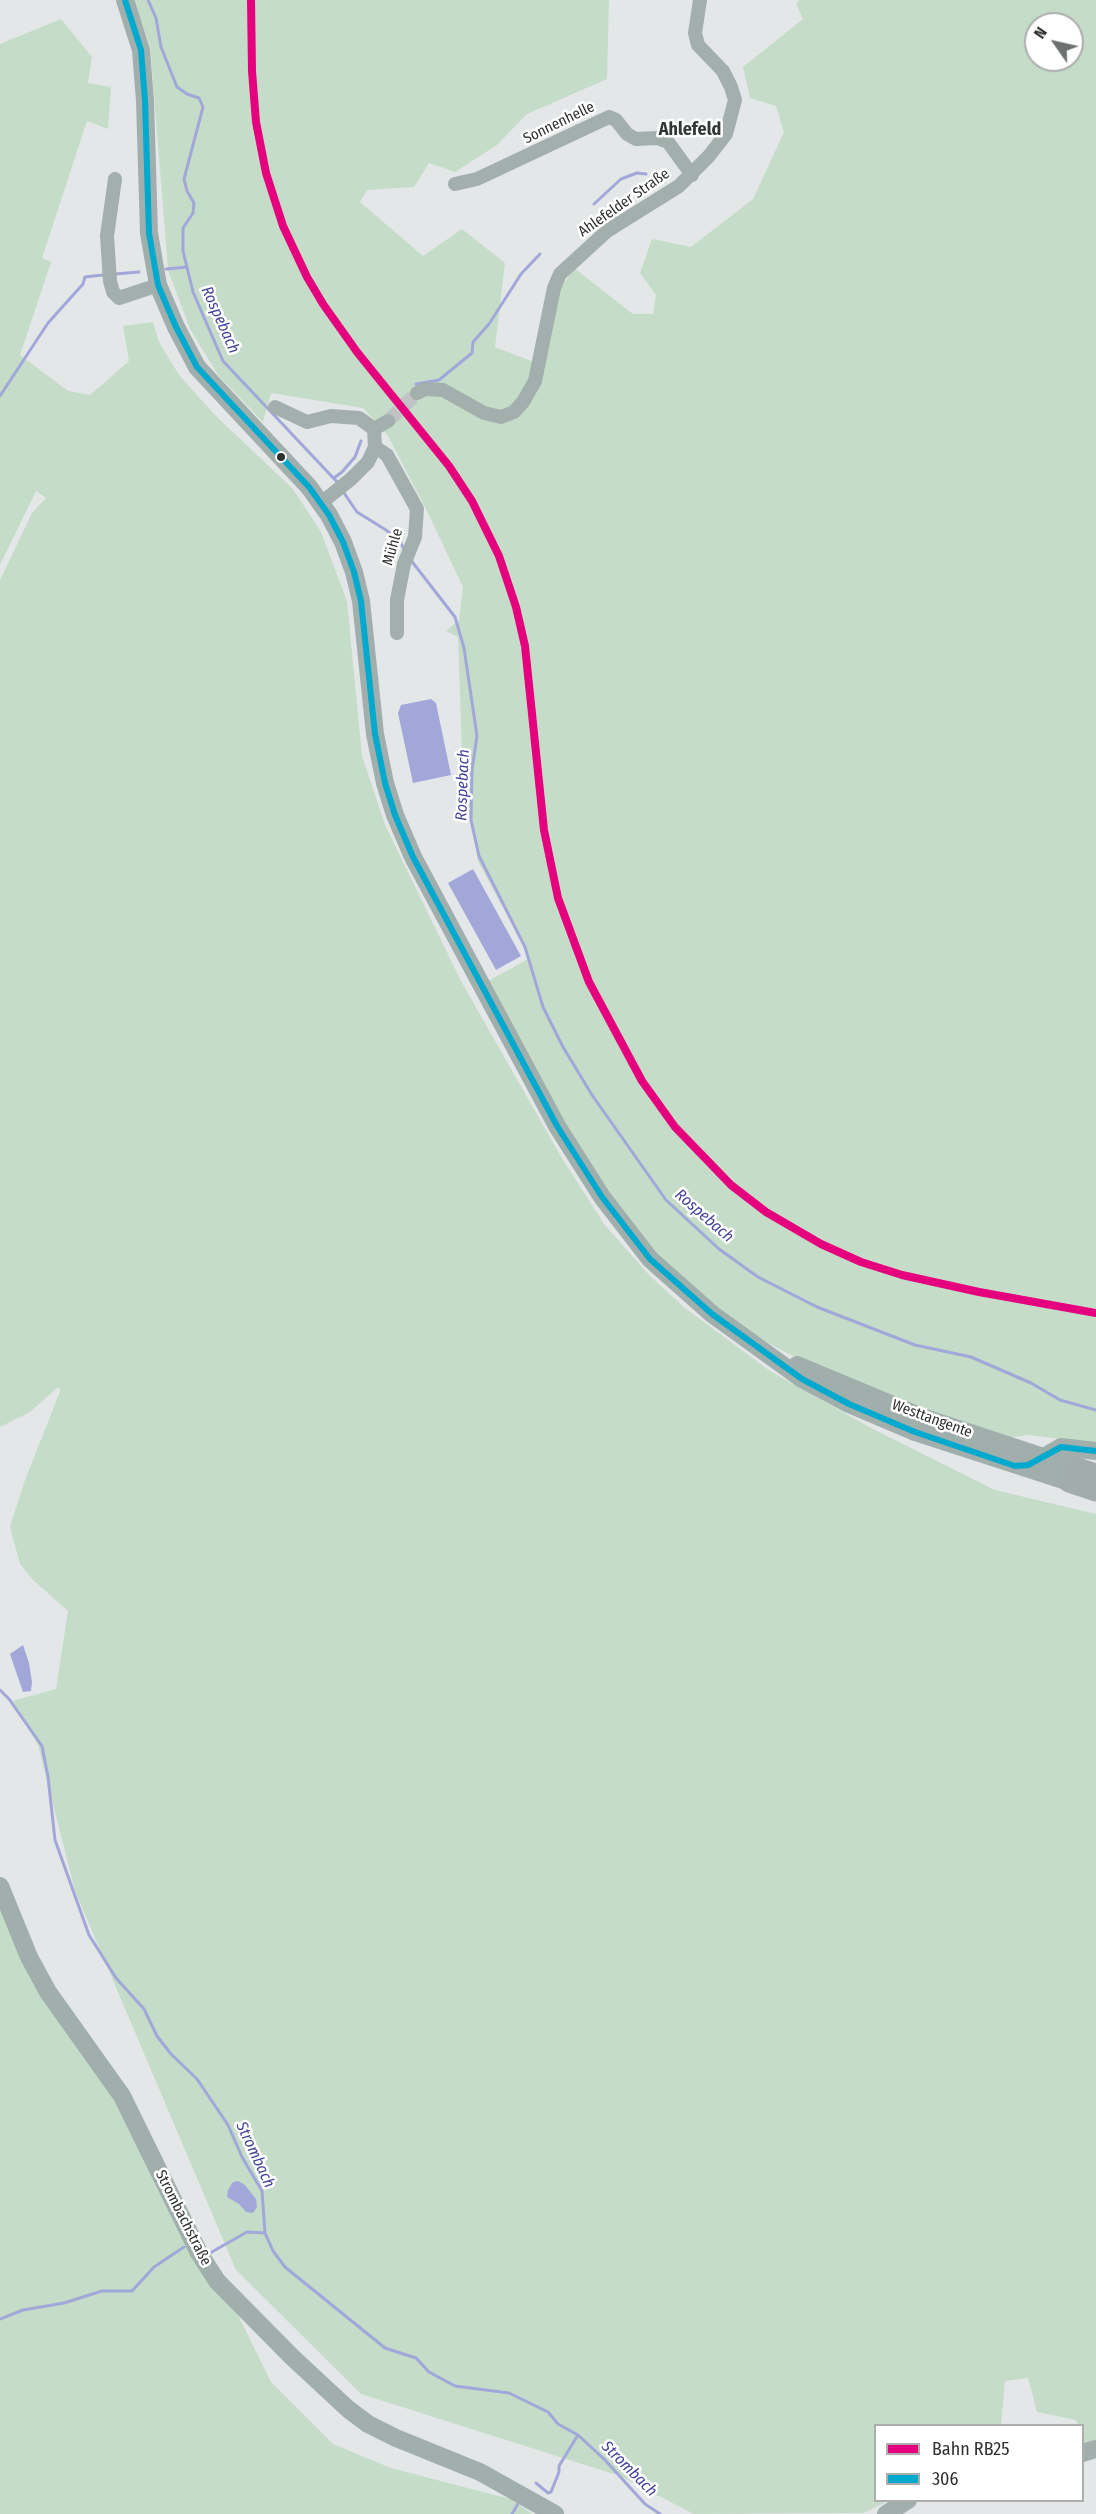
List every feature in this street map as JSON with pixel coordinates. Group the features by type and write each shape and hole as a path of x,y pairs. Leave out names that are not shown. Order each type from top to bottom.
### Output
{"highway":[{"name":"Westtangente","path":"1080,1462 1096,1474"},
{"name":"Westtangente","path":"1080,1462 1096,1491"}],"main road":[{"name":"Westtangente","path":"125,0 141,50 149,233 158,285 197,367 216,390 294,470 328,497 357,582 366,629 375,734 394,814 430,889 557,1126 603,1197 650,1259 712,1314 802,1378 849,1404 915,1432 1015,1466 1080,1462"},
{"name":"Westtangente","path":"770,1355 922,1417 1044,1458 1080,1462"},
{"path":"1015,1466 1028,1465 1044,1458"},
{"name":"Strombachstraße","path":"0,1886 29,1957 48,1992 122,2096 199,2253 217,2281 292,2358 368,2424 396,2438 480,2472 555,2514"},
{"path":"886,2514 905,2502"}],"street":[{"name":"Ahlefelder Straße","path":"417,393 424,389 443,390 484,413 501,417 514,412 523,402 535,381 554,288 560,274 607,231 679,186 692,175 726,134 735,100 723,71 698,45 695,33 700,0"},
{"name":"Sonnenhelle","path":"455,184 477,179 609,117 616,120 627,134 636,139 657,138 668,142 692,175"},
{"path":"115,179 107,236 110,281 113,292 119,298 158,285"},
{"path":"274,407 307,422 331,416 358,418 374,429"},
{"path":"374,429 388,421"},
{"path":"328,497 368,462 375,447 374,429"},
{"name":"Mühle","path":"375,447 387,455 417,509 416,537 404,564 397,600 397,633"}],"green space":[{"path":"132,0 609,0 607,79 527,114 497,145 455,172 429,163 414,187 367,190 360,202 423,256 462,229 505,263 495,347 544,366 556,296 574,268 633,314 653,314 656,295 640,273 652,239 691,247 753,199 784,132 776,106 750,98 743,67 803,19 796,4 800,0 1096,0 1096,1443 1028,1435 1008,1438 990,1435 808,1364 757,1337 730,1319 659,1257 626,1220 561,1117 488,981 530,958 478,861 463,783 458,637 446,631 459,620 463,587 426,509 388,436 363,408 271,393 263,422 218,375 190,329 168,270 150,45"},
{"path":"61,19 92,57 88,83 111,87 108,129 87,121 42,258 51,262 20,355 68,391 90,395 129,361 123,326 153,322 159,342 179,375 215,415 293,489 321,532 347,601 362,756 385,825 461,981 560,1155 604,1224 650,1276 685,1308 770,1371 873,1429 995,1490 1096,1514 1096,2445 1084,2444 1084,2424 1078,2424 1076,2420 1037,2412 1028,2378 1005,2381 1001,2424 874,2424 874,2502 886,2502 864,2513 694,2514 620,2476 361,2394 236,2270 75,1891 38,1745 12,1701 56,1689 68,1611 33,1580 20,1564 10,1527 25,1480 61,1389 57,1388 30,1412 0,1427 0,580 32,513 46,498 36,491 0,565 0,44"},
{"path":"0,1902 115,2096 237,2313 271,2382 333,2444 391,2468 510,2499 533,2514 0,2514"}],"water":[{"path":"431,699 436,703 451,775 413,783 398,713 401,705"},
{"path":"473,869 521,956 496,970 448,883"},
{"path":"23,1645 32,1682 31,1691 23,1692 10,1654"},
{"path":"238,2181 245,2185 256,2199 257,2207 253,2213 246,2212 239,2204 227,2197 233,2182"}],"waterway":[{"name":"Rospebach","path":"148,0 156,18 161,47 177,87 199,98 203,107 184,179 187,191 194,203 193,213 183,228 183,251 193,292 223,361 339,484"},
{"path":"594,204 621,179 637,173 646,174"},
{"path":"416,384 439,380 472,353 473,342 489,324 521,274 540,254"},
{"path":"166,269 187,267"},
{"path":"115,274 139,272"},
{"path":"0,396 48,323 83,284 85,277 103,275"},
{"path":"334,478 355,457 361,441"},
{"name":"Rospebach","path":"342,490 357,512 386,530 400,542 405,551"},
{"name":"Rospebach","path":"410,559 455,617 464,648 477,736 472,770 471,820 479,856 525,947 543,1007 563,1047 592,1095 666,1200 719,1249 758,1277 817,1307 915,1345 971,1357 1031,1383 1060,1400 1096,1410"},
{"name":"Strombach","path":"0,1690 9,1699 42,1746 55,1840 89,1935 116,1978 144,2009 157,2036 171,2054 197,2079 228,2125 242,2157 262,2191 265,2233 273,2251 285,2267 385,2348 416,2358 429,2372 455,2386 509,2393 548,2412 558,2424 578,2435 605,2460 645,2504 660,2514"},
{"path":"210,2253 247,2232 265,2233"},
{"path":"0,2319 23,2310 64,2303 102,2291 132,2291 154,2267 184,2247"},
{"path":"536,2483 548,2493 551,2492 559,2466 578,2435"},
{"path":"512,2514 519,2502"}],"tunnel":[{"path":"388,421 417,393"}],"rail line":[{"name":"RB25","path":"251,0 252,71 256,122 266,173 283,226 307,277 323,304 357,352 449,466 472,501 499,556 516,607 525,646 544,830 558,898 589,982 642,1081 675,1127 731,1185 766,1212 821,1244 861,1262 902,1275 979,1292 1096,1313"}],"transit line":[{"name":"306","path":"125,0 141,50 149,233 158,285 197,367 309,487 329,515 343,542 361,601 375,734 385,783 395,815 413,857 557,1126 602,1197 650,1259 712,1314 802,1379 849,1404 915,1432 1015,1466 1028,1465 1061,1447 1096,1451"}],"district":[{"name":"Ahlefeld","path":"690,130"}]}
